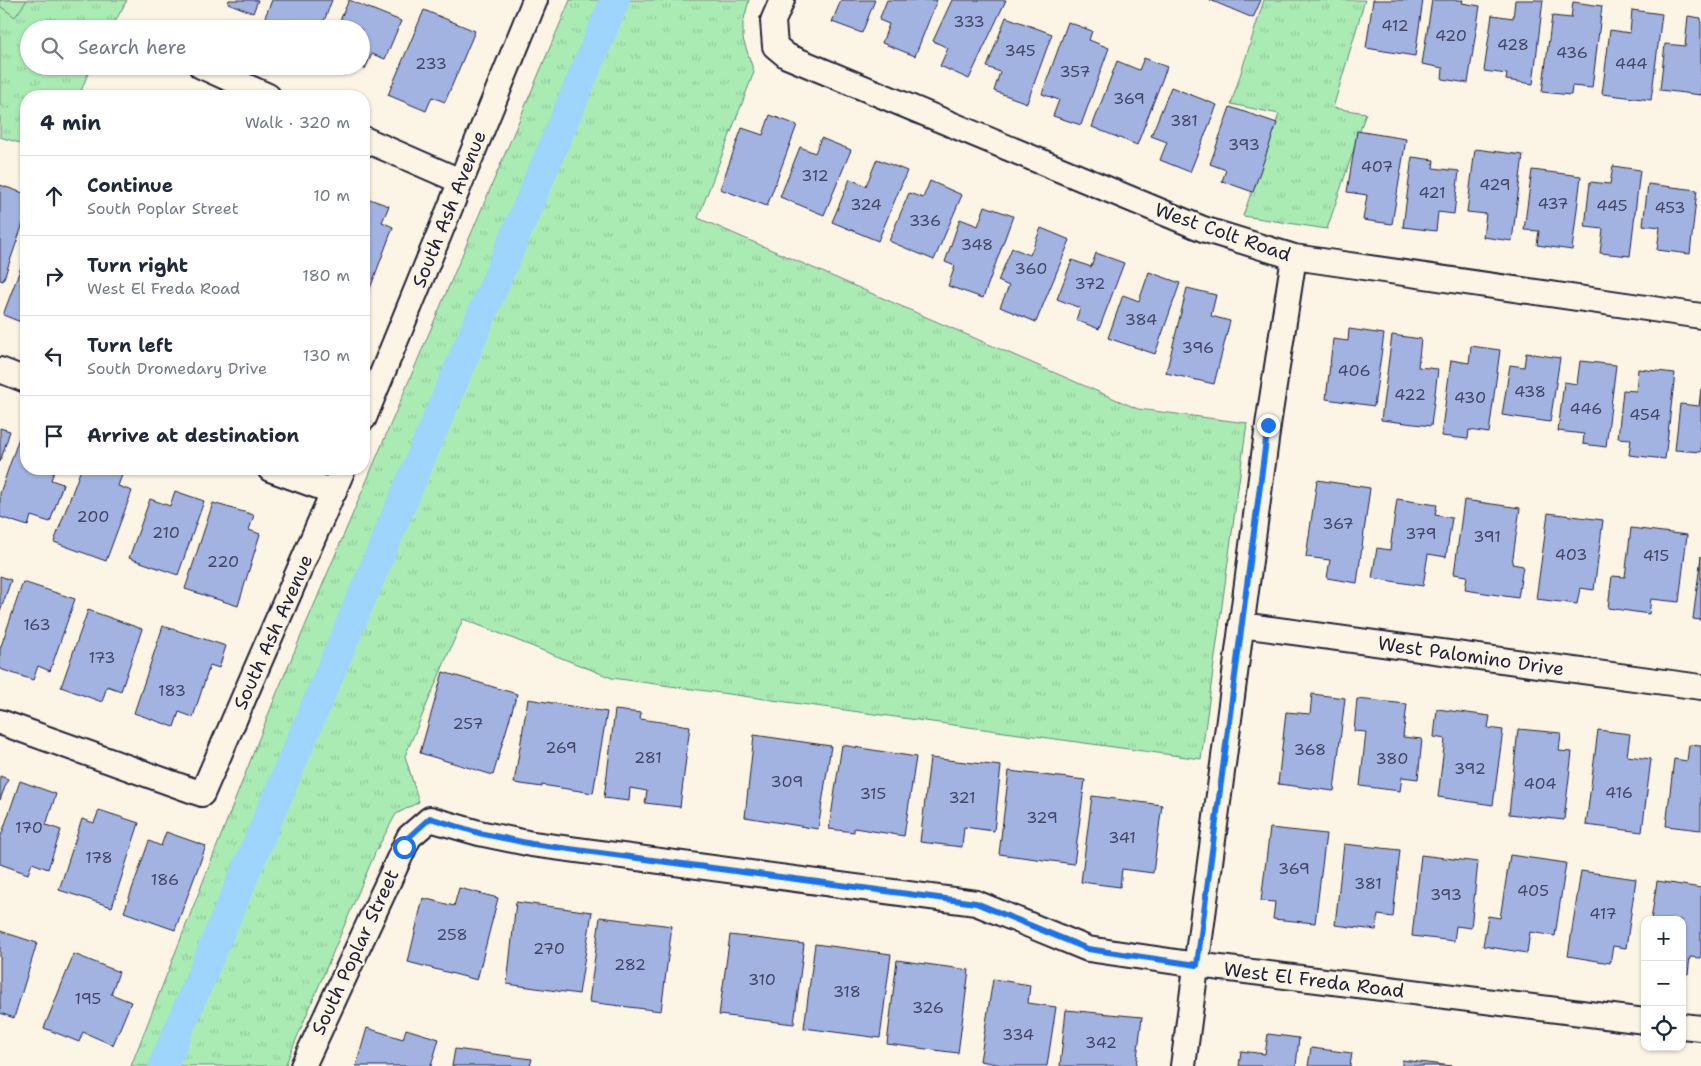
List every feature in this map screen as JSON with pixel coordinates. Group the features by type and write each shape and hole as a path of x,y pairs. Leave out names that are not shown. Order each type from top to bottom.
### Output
{"street":[{"name":"South Ash Avenue","path":"370,403 535,0"},
{"name":"West Colt Road","path":"782,0 773,21 775,46 787,56 1203,229 1294,257 1701,316"},
{"path":"220,75 254,90"},
{"path":"370,141 460,181"},
{"path":"1183,1066 1268,425 1294,257"},
{"path":"0,370 20,378"},
{"path":"287,475 334,492"},
{"name":"South Ash Avenue","path":"0,722 202,794 341,475"},
{"name":"West Palomino Drive","path":"1242,625 1701,687"},
{"name":"West El Freda Road","path":"430,818 479,833 532,844 976,903 1088,949 1197,965 1641,1020"},
{"name":"South Poplar Street","path":"303,1066 409,837 430,818"},
{"path":"1686,1026 1701,1028"}],"green space":[{"path":"0,0 127,0 116,20 20,20 20,75 87,75 81,90 20,90 20,143 0,137"},
{"path":"0,0 27,0 15,17 0,6"},
{"path":"570,0 749,0 743,23 743,39 754,72 698,218 1138,409 1247,423 1201,759 612,678 463,619 405,756 419,802 396,814 375,853 285,1066 131,1066 276,695"},
{"path":"1264,0 1365,0 1333,108 1366,113 1327,229 1243,216 1279,114 1231,104"}],"building":[{"path":"229,0 258,0 253,13 228,3"},
{"path":"272,0 332,0 324,20 264,20"},
{"path":"349,0 401,21 385,59 372,54 370,58 370,20 340,20"},
{"path":"841,0 875,0 862,33 832,22"},
{"path":"887,0 937,0 915,56 882,43 889,24 879,20"},
{"path":"952,0 1006,0 969,79 940,66 948,48 933,41"},
{"path":"1210,0 1261,0 1253,18"},
{"path":"1373,0 1423,0 1415,56 1366,48"},
{"path":"1432,0 1463,0 1462,3 1480,6 1468,83 1442,79 1443,68 1422,64"},
{"path":"1515,0 1543,0 1533,84 1506,80 1507,74 1484,71 1492,15 1513,18"},
{"path":"1573,2 1602,6 1592,88 1572,86 1571,95 1542,92 1552,16 1571,18"},
{"path":"424,10 475,31 445,102 432,97 426,111 388,95"},
{"path":"1632,10 1662,14 1651,100 1602,94 1610,30 1630,33"},
{"path":"1688,16 1701,18 1701,95 1660,90 1665,44 1685,46"},
{"path":"1006,17 1052,34 1027,103 994,91 1000,72 987,67"},
{"path":"1068,22 1092,31 1089,40 1109,48 1081,125 1053,116 1059,100 1042,94"},
{"path":"1144,58 1167,67 1137,145 1092,127 1117,61 1139,70"},
{"path":"1171,87 1217,105 1190,172 1160,160 1167,142 1151,136"},
{"path":"1230,107 1277,123 1253,192 1222,181 1226,170 1210,164"},
{"path":"770,115 797,125 767,206 720,189 742,128 763,135"},
{"path":"1357,131 1406,139 1392,224 1363,220 1367,195 1347,192"},
{"path":"821,138 851,150 824,215 780,197 800,147 815,153"},
{"path":"1475,149 1523,155 1512,241 1483,237 1486,214 1467,212"},
{"path":"1412,157 1434,160 1433,168 1459,171 1454,214 1438,212 1436,231 1403,227"},
{"path":"877,159 907,171 878,241 832,222 850,179 866,186"},
{"path":"1613,166 1640,170 1630,256 1600,253 1603,229 1585,227 1590,182 1610,184"},
{"path":"1532,170 1581,176 1572,250 1537,245 1539,231 1524,230"},
{"path":"930,181 962,195 934,260 889,241 909,193 923,198"},
{"path":"1648,184 1697,190 1690,254 1657,250 1660,227 1643,225"},
{"path":"0,185 20,192 20,232 3,281 0,280"},
{"path":"370,199 389,206 382,222 393,227 370,289"},
{"path":"985,206 1013,216 983,298 948,286 955,266 945,262 960,219 978,226"},
{"path":"1041,228 1070,240 1036,322 1000,307 1009,286 998,281 1012,248 1030,255"},
{"path":"1096,253 1124,263 1099,329 1076,320 1080,308 1057,299 1072,260 1091,267"},
{"path":"20,270 20,322 3,315"},
{"path":"1149,272 1180,283 1155,354 1108,338 1123,295 1139,301"},
{"path":"1187,288 1216,295 1211,316 1230,321 1214,384 1166,373"},
{"path":"1349,329 1384,334 1374,406 1326,399 1333,339 1348,341"},
{"path":"1392,335 1421,339 1418,367 1438,369 1431,426 1381,420"},
{"path":"1471,346 1500,350 1489,433 1469,430 1468,439 1441,436 1451,360 1469,363"},
{"path":"1526,353 1560,358 1550,422 1502,415 1510,365 1524,367"},
{"path":"1580,361 1616,365 1606,447 1583,444 1584,434 1558,431 1564,382 1577,384"},
{"path":"1638,369 1675,373 1665,459 1629,455 1631,439 1618,438 1623,390 1636,391"},
{"path":"1701,389 1701,452 1675,450 1680,404 1699,406"},
{"path":"0,428 10,431 0,462"},
{"path":"20,435 20,475 53,475 51,480 63,484 50,522 31,516 28,526 0,517 0,493"},
{"path":"79,475 122,475 118,486 132,491 106,561 54,542"},
{"path":"1317,480 1370,488 1357,583 1327,578 1330,560 1306,557"},
{"path":"175,491 204,501 178,575 129,558 150,499 170,506"},
{"path":"1397,499 1437,505 1435,515 1452,518 1446,557 1428,554 1423,586 1372,578 1377,548 1390,550"},
{"path":"1464,500 1520,508 1512,564 1523,566 1518,598 1465,590 1467,576 1454,574"},
{"path":"213,503 254,515 249,530 260,534 238,606 185,589"},
{"path":"1548,513 1603,520 1594,590 1580,588 1577,604 1536,599"},
{"path":"1631,528 1687,535 1679,602 1651,599 1649,614 1608,608 1612,576 1625,577"},
{"path":"1701,556 1701,620 1693,619"},
{"path":"0,576 11,580 0,612"},
{"path":"23,582 75,599 50,671 38,666 33,680 0,669 0,649"},
{"path":"88,610 142,629 121,691 107,686 102,702 61,687"},
{"path":"163,626 226,646 219,668 210,665 193,717 179,712 174,727 134,713"},
{"path":"443,672 517,694 493,775 420,753"},
{"path":"1312,694 1345,698 1334,791 1278,784 1286,712 1310,714"},
{"path":"528,699 607,712 593,793 542,785 542,787 514,783"},
{"path":"1357,699 1407,704 1403,737 1422,739 1418,779 1402,777 1400,791 1360,786 1366,732 1354,731"},
{"path":"1437,709 1490,716 1488,728 1503,730 1493,805 1438,797 1445,739 1434,737"},
{"path":"615,710 641,713 640,719 690,726 680,807 645,803 647,791 630,788 629,801 604,798"},
{"path":"1518,729 1561,733 1559,751 1572,752 1564,820 1509,814"},
{"path":"1598,730 1630,734 1627,756 1651,759 1642,832 1586,825"},
{"path":"754,735 831,746 818,829 745,817"},
{"path":"842,745 916,757 904,836 854,828 854,832 829,829"},
{"path":"1689,745 1701,746 1701,830 1666,826 1674,759 1687,761"},
{"path":"930,758 1001,766 994,831 964,827 962,847 920,842"},
{"path":"1009,771 1085,780 1074,864 999,854"},
{"path":"0,776 8,779 0,800"},
{"path":"20,781 56,794 46,825 61,830 48,869 32,863 28,874 0,864 0,839"},
{"path":"1092,796 1162,805 1153,873 1122,869 1120,887 1081,882"},
{"path":"99,810 139,823 112,907 59,890 82,819 94,823"},
{"path":"1270,828 1326,834 1315,923 1273,919 1275,902 1261,901"},
{"path":"166,832 206,846 175,930 124,912 149,841 161,846"},
{"path":"1344,844 1400,850 1393,917 1378,915 1376,930 1335,925"},
{"path":"1421,855 1478,862 1471,928 1456,926 1454,941 1412,936"},
{"path":"1510,855 1566,863 1555,936 1530,932 1527,953 1483,946 1488,916 1500,918"},
{"path":"1581,871 1636,879 1626,948 1613,946 1610,963 1568,956"},
{"path":"1657,881 1701,888 1701,958 1690,957 1688,974 1686,974 1686,916 1652,916"},
{"path":"459,888 498,898 477,980 408,962 423,898 454,906"},
{"path":"516,902 592,912 579,994 507,984"},
{"path":"600,917 672,926 661,1011 589,1002"},
{"path":"0,931 37,943 14,1018 0,1013"},
{"path":"730,935 804,944 794,1024 719,1015"},
{"path":"815,944 891,954 880,1038 804,1028"},
{"path":"74,954 119,972 111,994 131,1002 113,1045 83,1032 79,1042 44,1028"},
{"path":"897,960 969,970 958,1053 887,1044"},
{"path":"993,979 1030,985 1028,1003 1056,1007 1047,1066 1008,1066 980,1061"},
{"path":"1066,1010 1142,1017 1136,1066 1060,1066"},
{"path":"367,1028 403,1039 406,1029 439,1039 431,1066 356,1066"},
{"path":"1268,1034 1299,1038 1296,1066 1239,1066 1241,1051 1265,1054"},
{"path":"1311,1048 1352,1053 1350,1066 1308,1066"},
{"path":"455,1049 532,1059 530,1066 452,1066"},
{"path":"1402,1060 1452,1066 1402,1066"}],"waterway":[{"path":"163,1066 615,0"}],"route":[{"path":"404,847 409,837 430,818 479,833 532,844 575,848 976,903 1088,949 1197,965 1268,425"}]}
